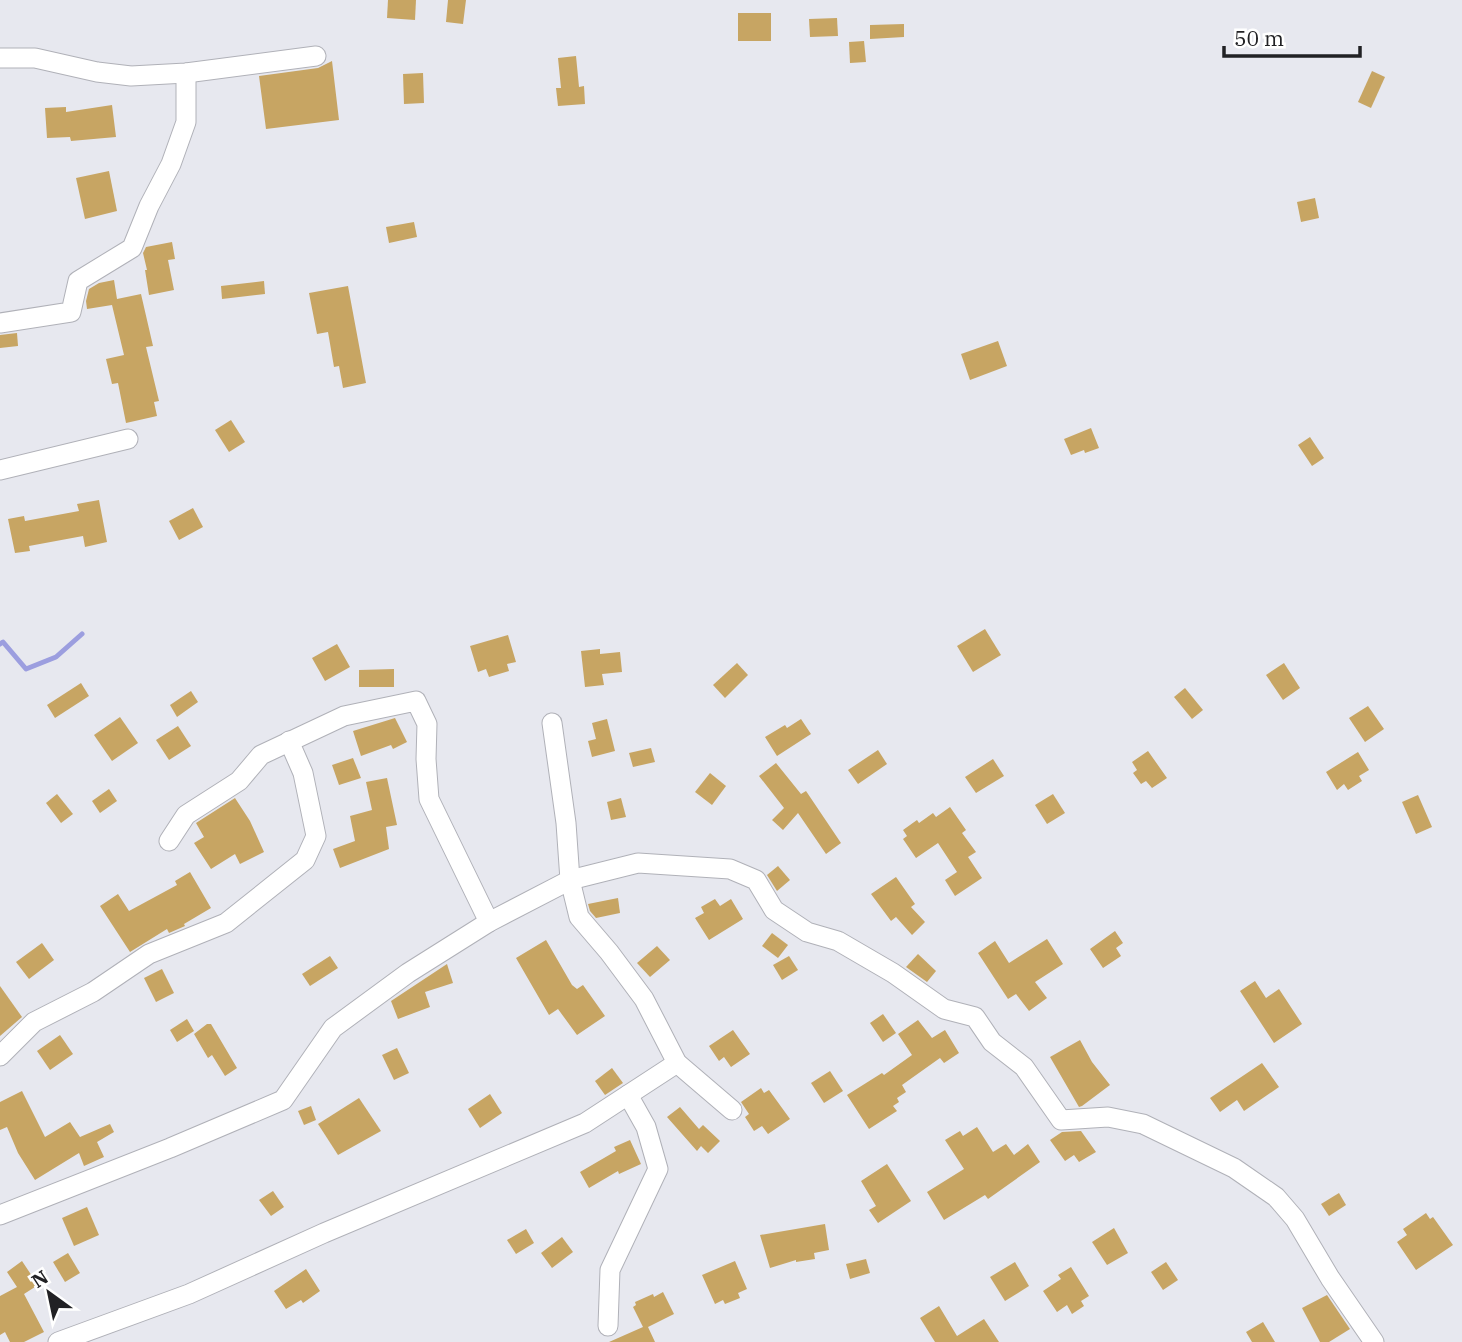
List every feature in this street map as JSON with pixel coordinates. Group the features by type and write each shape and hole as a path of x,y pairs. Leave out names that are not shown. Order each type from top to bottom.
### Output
{"street":[{"path":"0,58 35,58 97,72 131,76 186,73 316,55"},
{"path":"0,323 71,312 78,281 132,248 149,206 171,164 186,122 186,73"},
{"path":"0,470 128,439"},
{"path":"169,841 186,816 239,781 261,755 344,716 416,701 427,724 429,799 489,922"},
{"path":"552,723 566,823 570,880 579,916 644,999 677,1063 732,1110"},
{"path":"0,1056 34,1022 93,992 149,954 226,923 305,860 316,836 303,773 289,741"},
{"path":"0,1215 283,1100 333,1028 408,973 489,922 570,880 638,863 730,869 756,880 774,910 807,932 838,941 893,973 944,1009 975,1017 992,1042 1024,1067 1061,1120 1108,1117 1143,1124 1234,1168 1276,1197 1295,1219 1330,1278 1374,1342"},
{"path":"58,1342 189,1294 324,1233 585,1123 677,1063"},
{"path":"608,1326 610,1270 658,1169 646,1127 628,1095"}],"building":[{"path":"388,0 416,0 415,20 387,18"},
{"path":"448,0 466,0 463,24 446,22"},
{"path":"738,13 771,13 771,41 738,41"},
{"path":"837,18 838,36 810,37 809,19"},
{"path":"904,24 904,37 870,39 870,25"},
{"path":"864,41 866,62 850,63 849,42"},
{"path":"576,56 579,87 584,86 585,104 558,106 556,88 561,88 558,58"},
{"path":"332,61 339,120 266,129 259,76 318,68"},
{"path":"1372,71 1385,77 1371,108 1358,102"},
{"path":"423,73 424,103 404,104 403,74"},
{"path":"112,105 116,137 71,141 70,137 47,138 45,108 66,107 66,112"},
{"path":"109,171 117,211 85,219 76,178"},
{"path":"1315,198 1319,218 1301,222 1297,202"},
{"path":"414,222 417,237 389,243 386,227"},
{"path":"172,242 175,259 168,260 174,290 149,295 143,253 146,247"},
{"path":"114,280 117,299 141,294 153,346 146,347 159,401 154,402 157,416 126,423 118,383 112,384 106,359 124,355 112,305 87,309 86,301 89,289 99,283"},
{"path":"264,281 265,294 222,299 221,286"},
{"path":"348,286 366,383 343,388 339,366 334,367 328,332 317,334 309,293"},
{"path":"17,333 18,346 0,348 0,335"},
{"path":"998,341 1007,366 970,380 961,354"},
{"path":"231,420 245,442 229,452 215,430"},
{"path":"1091,428 1099,448 1071,455 1064,439"},
{"path":"1310,437 1324,458 1312,466 1298,445"},
{"path":"99,500 107,542 85,547 83,536 29,546 30,551 15,553 8,519 24,516 25,521 79,511 77,504"},
{"path":"193,508 203,527 179,540 169,521"},
{"path":"985,629 1001,655 973,672 957,646"},
{"path":"508,635 516,662 507,664 509,671 489,677 486,669 478,672 470,646"},
{"path":"337,644 350,667 325,681 312,658"},
{"path":"600,649 600,654 620,652 622,672 602,674 604,685 585,687 581,651"},
{"path":"737,663 748,675 725,698 713,685"},
{"path":"1284,663 1300,688 1283,700 1266,675"},
{"path":"394,669 394,687 359,687 359,670"},
{"path":"81,683 89,696 55,718 47,705"},
{"path":"1185,688 1203,710 1192,719 1174,697"},
{"path":"191,691 198,702 177,717 170,705"},
{"path":"1368,706 1384,729 1365,742 1349,718"},
{"path":"120,717 138,743 112,761 94,735"},
{"path":"395,718 407,742 393,749 391,745 361,756 353,731"},
{"path":"607,719 615,751 592,757 588,741 596,739 592,723"},
{"path":"801,719 811,734 777,756 765,737"},
{"path":"178,726 191,746 169,760 156,740"},
{"path":"651,748 655,762 633,767 629,753"},
{"path":"878,750 887,764 858,784 848,770"},
{"path":"1148,751 1167,778 1152,788 1146,781 1141,784 1133,773 1137,770 1132,762"},
{"path":"1358,752 1369,770 1359,776 1362,781 1348,790 1344,784 1337,790 1326,772"},
{"path":"353,758 361,778 339,785 332,765"},
{"path":"993,759 1004,776 976,793 965,777"},
{"path":"776,763 801,794 806,791 841,843 826,854 798,813 783,830 772,820 784,808 759,776"},
{"path":"710,773 726,786 712,805 695,792"},
{"path":"387,778 397,825 386,827 389,849 340,868 333,849 355,841 350,816 372,810 366,782"},
{"path":"109,789 117,801 100,813 92,801"},
{"path":"57,794 73,814 61,823 46,803"},
{"path":"1053,794 1065,813 1047,824 1035,805"},
{"path":"1418,795 1432,827 1416,834 1402,802"},
{"path":"235,798 250,821 264,852 240,864 235,854 211,869 194,843 204,837 196,823"},
{"path":"621,798 626,817 611,820 607,802"},
{"path":"950,807 966,830 962,833 976,852 968,857 982,878 955,896 945,880 957,872 938,843 916,858 903,839 907,836 903,830 917,820 919,823 933,813 936,817"},
{"path":"778,866 790,880 777,891 767,875"},
{"path":"190,872 211,908 184,924 185,926 169,933 167,929 130,952 100,906 118,894 129,911 177,885 175,881"},
{"path":"896,877 915,904 911,907 925,922 912,935 896,917 891,921 871,894"},
{"path":"618,898 620,913 596,918 590,911 588,904"},
{"path":"715,899 720,906 731,899 743,919 709,940 695,918 704,913 701,907"},
{"path":"1115,931 1123,943 1116,948 1121,956 1103,968 1090,949"},
{"path":"772,933 788,945 778,958 762,946"},
{"path":"1047,939 1063,964 1035,982 1047,998 1029,1011 1016,994 1008,999 978,953 995,941 1009,963"},
{"path":"546,940 572,985 577,989 583,985 605,1016 577,1035 558,1009 549,1015 516,958"},
{"path":"42,943 54,960 29,979 16,962"},
{"path":"657,946 670,960 650,977 637,963"},
{"path":"918,954 936,971 927,982 906,967"},
{"path":"330,956 338,968 310,986 302,974"},
{"path":"789,956 798,970 782,980 773,965"},
{"path":"447,964 453,983 425,992 430,1007 398,1019 391,1001"},
{"path":"162,969 174,993 156,1002 144,978"},
{"path":"1255,981 1266,998 1279,989 1302,1024 1274,1043 1240,991"},
{"path":"0,986 22,1017 0,1036"},
{"path":"883,1014 896,1033 883,1042 870,1023"},
{"path":"187,1019 194,1031 177,1042 170,1030"},
{"path":"918,1020 932,1038 945,1030 959,1053 944,1063 940,1058 902,1085 906,1092 897,1098 899,1102 893,1106 897,1111 869,1129 847,1095 882,1073 884,1075 912,1055 898,1034"},
{"path":"211,1024 237,1068 225,1076 212,1055 208,1058 194,1034"},
{"path":"733,1030 750,1054 731,1067 724,1057 719,1061 709,1046"},
{"path":"60,1035 73,1054 50,1070 37,1051"},
{"path":"1080,1040 1092,1062 1110,1085 1079,1107 1050,1057"},
{"path":"397,1048 409,1073 394,1080 382,1055"},
{"path":"1262,1063 1279,1087 1244,1111 1237,1100 1220,1112 1210,1098"},
{"path":"612,1068 623,1083 605,1095 595,1081"},
{"path":"830,1071 843,1091 824,1103 811,1083"},
{"path":"761,1088 764,1093 769,1090 790,1119 768,1134 762,1126 754,1131 745,1117 749,1114 741,1102"},
{"path":"22,1091 45,1137 70,1122 80,1137 110,1124 114,1132 97,1142 104,1157 84,1166 79,1153 35,1180 18,1153 7,1127 0,1130 0,1102"},
{"path":"490,1094 502,1113 480,1128 468,1109"},
{"path":"359,1098 381,1131 338,1155 318,1124"},
{"path":"311,1106 316,1120 304,1125 298,1111"},
{"path":"680,1107 699,1129 703,1125 720,1141 708,1153 701,1146 697,1151 667,1117"},
{"path":"977,1127 993,1152 1006,1144 1014,1155 1028,1144 1040,1162 988,1199 985,1195 944,1220 927,1192 964,1169 945,1140 960,1131 963,1136"},
{"path":"1081,1131 1096,1152 1079,1162 1074,1155 1065,1161 1050,1140 1062,1132"},
{"path":"630,1140 641,1164 619,1174 618,1171 589,1188 580,1172 616,1151 614,1147"},
{"path":"887,1164 911,1201 878,1223 869,1210 876,1206 861,1181"},
{"path":"273,1191 284,1207 271,1216 259,1200"},
{"path":"1339,1193 1346,1205 1329,1216 1321,1204"},
{"path":"87,1207 99,1235 74,1246 62,1218"},
{"path":"1426,1213 1430,1219 1433,1217 1453,1245 1416,1270 1397,1242 1407,1235 1403,1229"},
{"path":"825,1224 829,1250 814,1253 815,1259 796,1260 770,1268 760,1235"},
{"path":"1114,1228 1128,1253 1107,1265 1092,1242"},
{"path":"526,1229 534,1243 516,1254 507,1240"},
{"path":"562,1237 573,1252 552,1268 541,1253"},
{"path":"68,1253 80,1273 65,1282 53,1262"},
{"path":"866,1259 870,1273 850,1279 846,1264"},
{"path":"22,1261 38,1285 24,1294 44,1332 24,1342 10,1342 5,1332 0,1335 0,1296 17,1287 7,1272"},
{"path":"735,1261 747,1289 738,1293 740,1298 725,1304 723,1300 715,1304 702,1275"},
{"path":"1015,1262 1029,1286 1005,1301 990,1277"},
{"path":"1166,1262 1178,1280 1163,1290 1151,1272"},
{"path":"1071,1267 1089,1296 1081,1301 1084,1306 1072,1314 1067,1305 1057,1312 1043,1291 1061,1279 1058,1275"},
{"path":"306,1269 320,1291 303,1303 301,1300 286,1309 274,1291"},
{"path":"663,1292 674,1314 648,1327 655,1342 609,1342 643,1327 633,1307 635,1302"},
{"path":"1327,1295 1350,1329 1329,1342 1320,1342 1302,1308"},
{"path":"939,1306 957,1336 984,1319 999,1342 935,1342 920,1318"},
{"path":"1263,1322 1275,1342 1252,1342 1246,1332"}],"waterway":[{"path":"0,644 3,642 26,669 56,657 82,634"}]}
